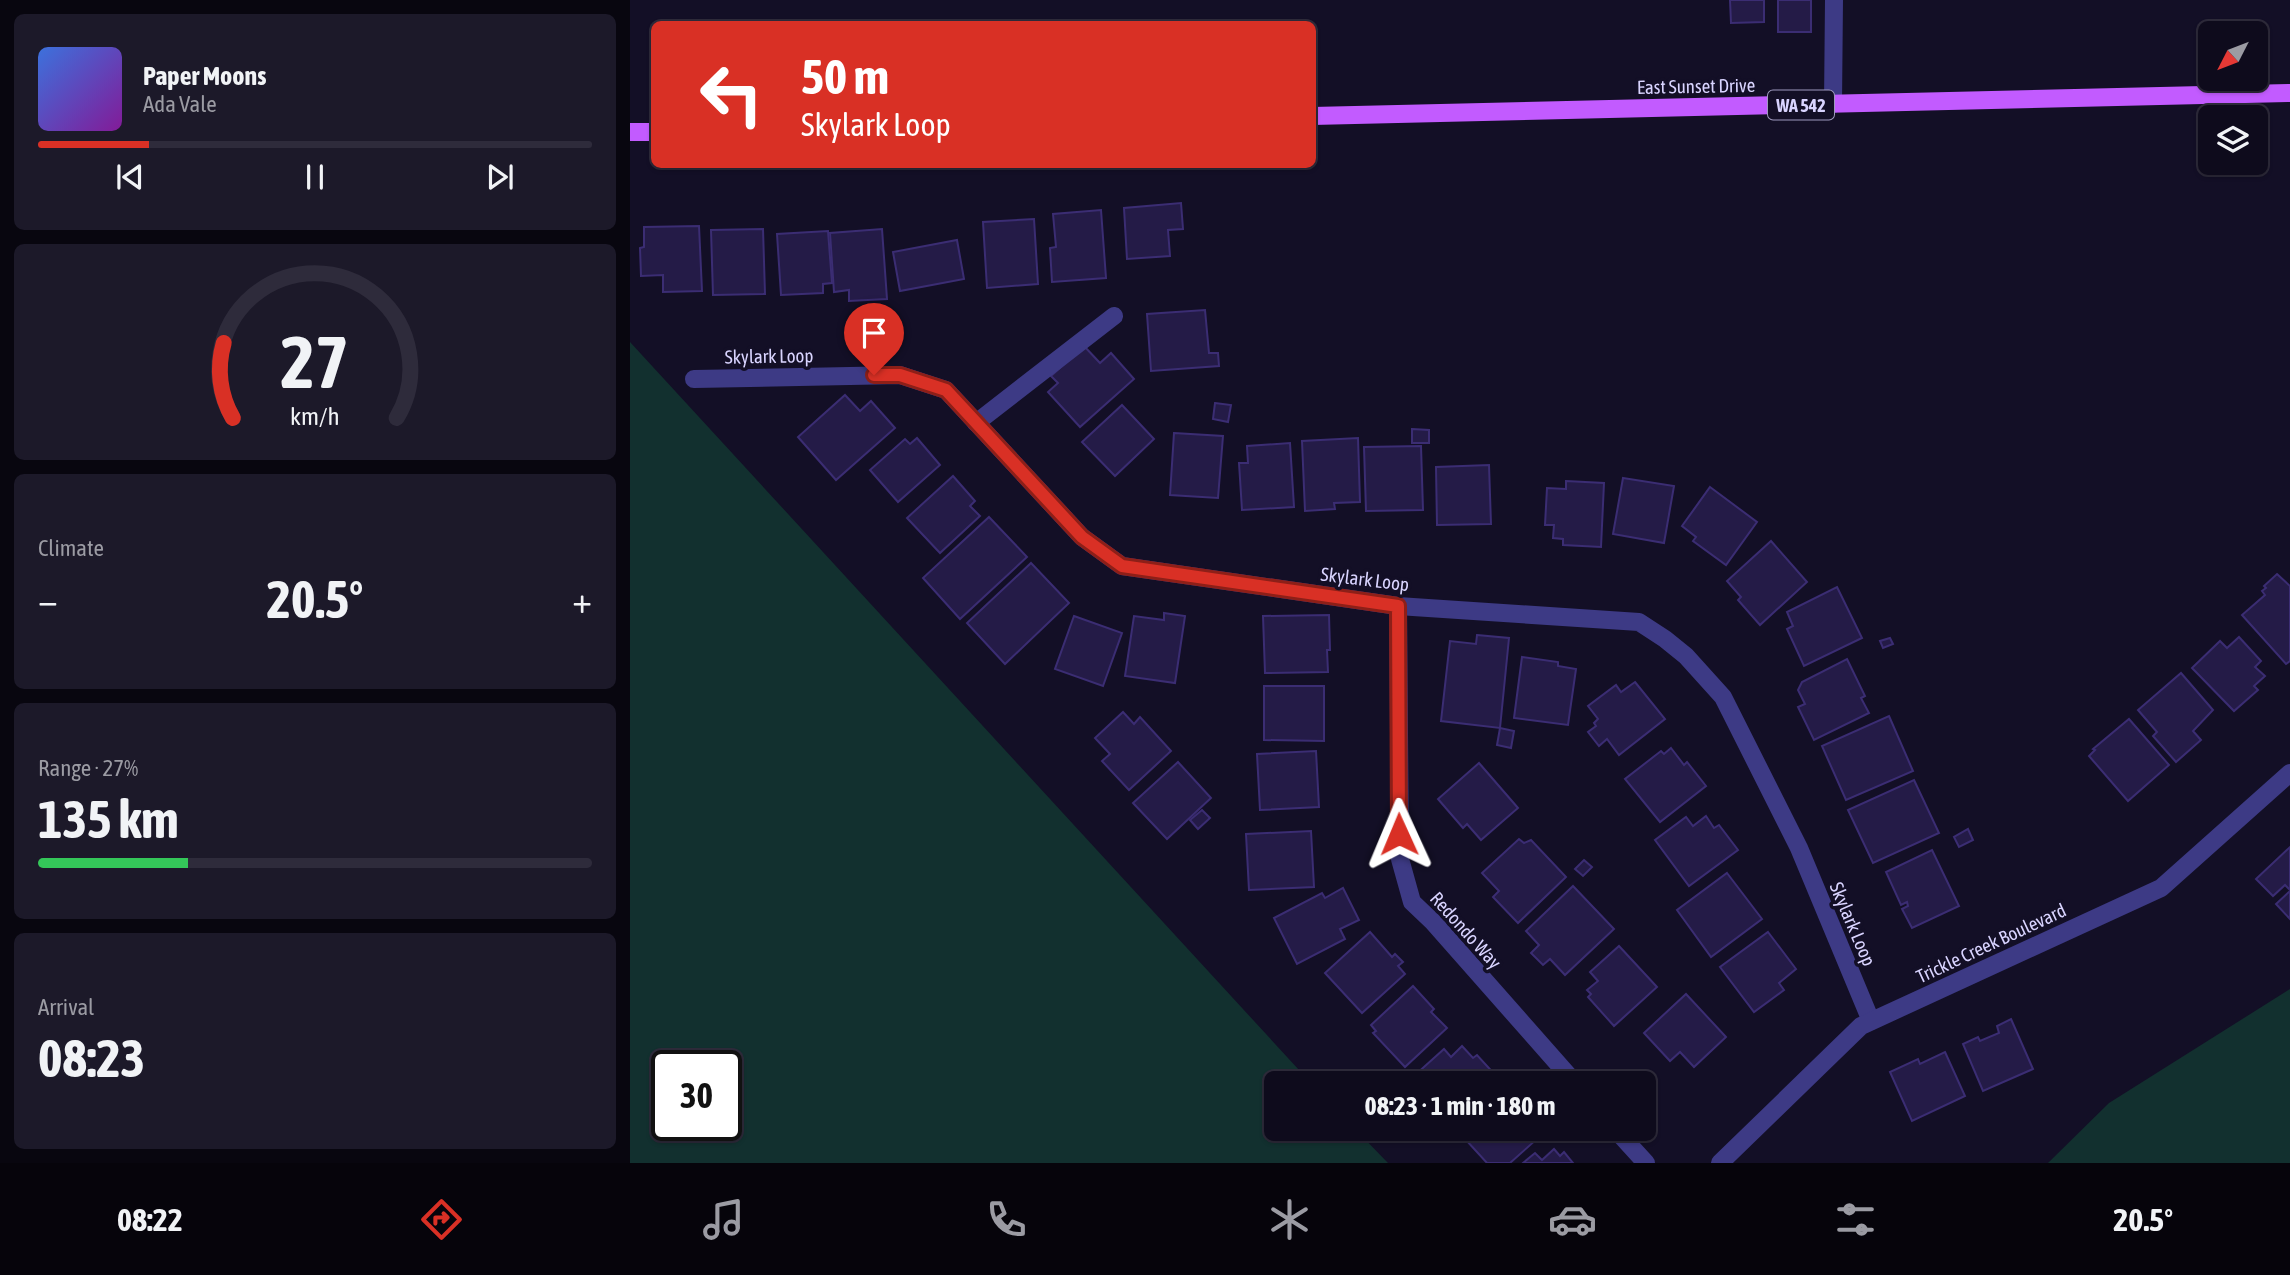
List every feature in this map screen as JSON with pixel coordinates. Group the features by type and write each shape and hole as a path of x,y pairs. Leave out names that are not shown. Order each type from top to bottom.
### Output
{"main road":[{"name":"East Sunset Drive","path":"1316,116 2290,93"},
{"path":"630,132 651,132"}],"street":[{"path":"1833,104 1834,0"},
{"path":"976,423 1114,316"},
{"name":"Skylark Loop","path":"694,379 900,375 946,390 1082,537 1122,566 1398,606 1639,622 1686,656 1723,697 1798,848 1871,1021"},
{"name":"Redondo Way","path":"1398,606 1400,859 1412,902 1433,922 1564,1071"},
{"name":"Trickle Creek Boulevard","path":"1720,1163 1861,1026 2161,888 2290,773"},
{"path":"1626,1141 1646,1163"}],"green space":[{"path":"630,342 1300,1071 1264,1071 1264,1141 1367,1141 1388,1163 630,1163"},
{"path":"2290,989 2290,1163 2048,1163 2109,1103"}],"building":[{"path":"1730,0 1764,0 1764,22 1731,23"},
{"path":"1778,0 1811,0 1811,32 1778,32"},
{"path":"1181,203 1183,229 1168,230 1170,256 1127,259 1124,208"},
{"path":"1101,210 1106,278 1052,282 1050,248 1056,247 1053,214"},
{"path":"1034,219 1038,284 987,288 983,222"},
{"path":"699,226 702,291 663,292 663,275 641,276 640,248 644,247 644,227"},
{"path":"763,229 765,294 713,295 711,230"},
{"path":"882,229 887,299 849,301 849,290 834,292 830,233"},
{"path":"828,231 832,283 823,284 823,293 781,295 777,234"},
{"path":"957,240 964,279 900,291 893,252"},
{"path":"1205,310 1209,353 1218,353 1219,366 1151,371 1147,314"},
{"path":"1084,346 1100,363 1111,353 1134,379 1080,427 1048,392 1058,383 1051,376"},
{"path":"845,395 860,411 871,401 895,428 836,480 798,437"},
{"path":"1215,403 1231,405 1228,422 1213,419"},
{"path":"1122,405 1154,439 1115,476 1082,442"},
{"path":"1412,429 1429,430 1429,443 1412,443"},
{"path":"1174,433 1223,436 1218,498 1170,495"},
{"path":"917,438 940,465 898,502 870,470 905,439 910,444"},
{"path":"1358,438 1360,502 1334,503 1335,509 1305,511 1302,441"},
{"path":"1290,443 1294,507 1242,510 1239,463 1248,463 1247,446"},
{"path":"1421,446 1423,510 1366,511 1364,447"},
{"path":"1489,465 1491,524 1437,525 1436,467"},
{"path":"953,476 975,501 970,506 980,516 940,553 907,518"},
{"path":"1623,478 1674,486 1664,543 1613,534"},
{"path":"1566,481 1604,483 1601,547 1563,545 1563,539 1553,538 1554,525 1545,525 1547,488 1566,489"},
{"path":"1710,487 1757,522 1726,565 1693,541 1696,537 1682,526"},
{"path":"989,517 1027,557 960,619 923,578"},
{"path":"1771,541 1807,582 1760,625 1738,600 1741,597 1727,581"},
{"path":"1031,563 1069,603 1005,664 967,623"},
{"path":"2277,574 2290,586 2290,661 2286,664 2242,615 2265,595 2262,591 2266,588 2264,586"},
{"path":"1837,587 1862,638 1804,666 1787,629 1793,626 1787,612"},
{"path":"1164,613 1185,616 1175,683 1125,676 1134,616 1164,620"},
{"path":"1329,615 1328,672 1265,673 1263,616"},
{"path":"1074,616 1122,633 1103,686 1055,669"},
{"path":"1477,635 1509,638 1500,728 1441,721 1450,641 1476,644"},
{"path":"2239,637 2261,661 2255,667 2265,676 2254,686 2258,690 2234,711 2192,668 2220,641 2227,648"},
{"path":"1890,638 1893,644 1883,648 1880,641"},
{"path":"1522,657 1558,662 1558,666 1576,669 1568,725 1514,718"},
{"path":"1847,659 1865,696 1861,698 1869,713 1814,740 1798,707 1805,704 1798,690 1802,682"},
{"path":"2181,673 2213,710 2193,731 2201,740 2176,762 2153,736 2157,732 2138,710"},
{"path":"1635,682 1665,719 1619,755 1607,739 1599,746 1588,732 1596,726 1594,723 1598,719 1588,706 1616,685 1621,692"},
{"path":"1264,686 1324,686 1324,741 1264,740"},
{"path":"1123,712 1134,724 1140,717 1171,751 1129,790 1102,761 1110,754 1095,738"},
{"path":"1889,716 1913,771 1846,800 1822,746"},
{"path":"2129,719 2169,765 2128,801 2089,756 2095,750 2093,749"},
{"path":"1500,728 1514,731 1511,748 1497,745"},
{"path":"1671,748 1684,765 1687,762 1706,786 1660,822 1625,779 1661,751 1664,754"},
{"path":"1316,751 1319,807 1260,810 1257,754"},
{"path":"1178,762 1211,798 1167,839 1133,803"},
{"path":"1479,763 1518,808 1481,840 1467,824 1463,828 1438,799"},
{"path":"1914,780 1939,833 1873,863 1848,810"},
{"path":"1202,810 1210,818 1198,829 1190,820"},
{"path":"1706,816 1714,828 1719,825 1738,850 1689,886 1655,840 1686,817 1693,826"},
{"path":"1968,829 1973,840 1959,847 1954,837"},
{"path":"1311,831 1314,887 1249,890 1246,834"},
{"path":"1519,839 1524,843 1531,840 1566,877 1518,923 1493,897 1499,891 1482,873"},
{"path":"2290,847 2290,890 2285,885 2273,896 2256,879"},
{"path":"1932,850 1959,906 1912,928 1902,909 1908,906 1907,902 1901,905 1886,872"},
{"path":"1584,860 1592,867 1583,876 1575,869"},
{"path":"1727,873 1762,919 1711,957 1677,910"},
{"path":"1573,886 1614,929 1565,975 1550,959 1543,965 1531,953 1539,945 1526,931"},
{"path":"1343,888 1359,920 1340,929 1345,939 1297,964 1274,918 1322,893 1325,898"},
{"path":"2290,891 2290,919 2276,904"},
{"path":"1370,932 1392,957 1395,954 1403,962 1398,966 1405,974 1362,1013 1325,973"},
{"path":"1768,932 1796,969 1779,983 1784,990 1754,1012 1720,967"},
{"path":"1619,946 1657,987 1614,1026 1588,997 1591,994 1587,990 1598,981 1590,972"},
{"path":"1413,986 1434,1009 1431,1012 1447,1028 1405,1067 1373,1033 1376,1031 1371,1025"},
{"path":"1686,994 1726,1037 1694,1067 1680,1052 1670,1061 1644,1033"},
{"path":"2011,1019 2033,1069 1983,1091 1963,1044 1978,1037 1980,1041 1999,1033 1997,1026"},
{"path":"1462,1046 1473,1058 1477,1055 1492,1071 1419,1071 1444,1049 1451,1057"},
{"path":"1945,1052 1965,1096 1912,1121 1890,1072 1918,1059 1920,1064"},
{"path":"1467,1141 1535,1141 1510,1163 1487,1163"},
{"path":"1554,1149 1560,1156 1564,1152 1573,1163 1523,1163 1535,1153 1542,1160"}],"route":[{"path":"874,375 900,375 946,390 1082,537 1122,566 1398,606 1399,834"}]}
